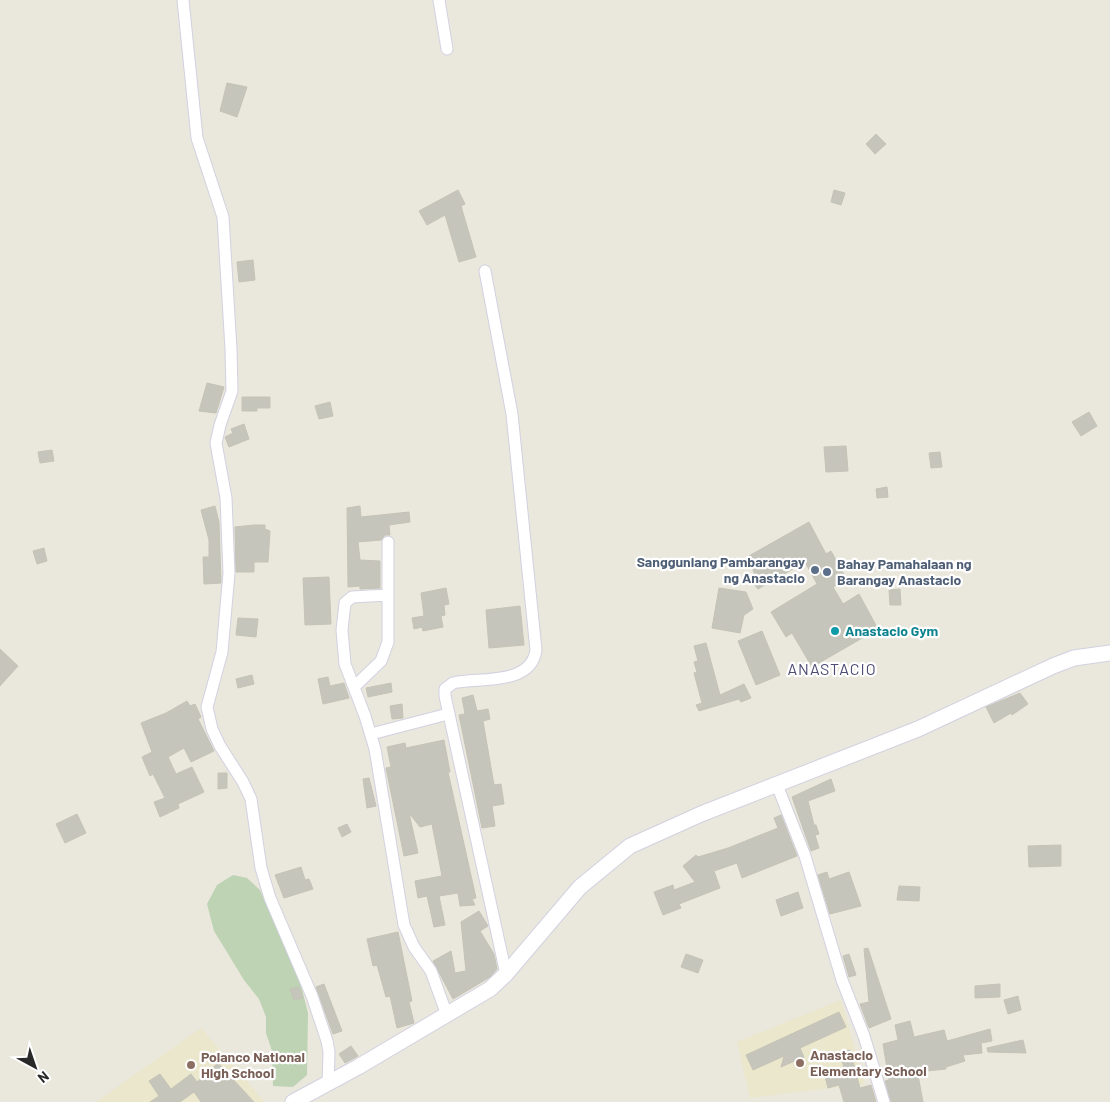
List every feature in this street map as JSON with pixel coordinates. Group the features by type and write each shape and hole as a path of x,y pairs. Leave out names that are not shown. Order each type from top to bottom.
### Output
{"street":[{"path":"183,0 197,138 222,217 231,349 232,391 217,433 216,443 226,498 229,573 222,652 207,707 212,729 220,746 243,782 251,799 261,868 270,898 312,996 327,1041 329,1052 328,1084"},
{"path":"439,0 447,49"},
{"path":"485,271 512,414 536,650 532,665 523,673 462,681 448,685 445,696 506,974"},
{"path":"354,687 372,671 385,652 389,634 388,542"},
{"path":"388,595 352,597 346,603 343,609 342,630 345,664 371,734 404,925 414,947 431,971 447,1015"},
{"path":"293,1102 328,1084 490,989 506,974 580,887 630,846 701,814 918,729 1052,666 1074,658 1110,653"},
{"path":"371,734 448,714"},
{"path":"777,785 805,856 842,980 864,1036 884,1102"}],"shaded area":[{"name":"Anastacio Elementary School","path":"841,1000 865,1084 750,1098 737,1042"},
{"name":"Polanco National High School","path":"201,1028 263,1102 96,1102"}],"green space":[{"path":"233,875 247,878 260,890 299,978 308,1013 307,1075 293,1087 273,1086 272,1051 266,1033 266,1017 259,999 244,980 214,931 207,904 217,885"}],"building":[{"path":"227,83 247,87 237,117 220,111"},
{"path":"876,134 886,144 875,154 866,144"},
{"path":"458,190 465,204 461,206 476,257 459,262 445,215 427,225 419,211"},
{"path":"834,190 845,193 841,205 831,202"},
{"path":"253,260 255,280 239,282 237,262"},
{"path":"207,383 224,387 216,413 199,411"},
{"path":"242,397 270,397 270,408 257,408 257,411 242,411"},
{"path":"330,402 333,416 319,419 315,406"},
{"path":"1089,412 1097,426 1081,436 1072,422"},
{"path":"244,424 249,439 229,447 225,437 233,433 231,429"},
{"path":"846,446 848,471 826,472 824,447"},
{"path":"52,450 54,461 40,463 38,452"},
{"path":"940,452 942,467 931,468 929,453"},
{"path":"887,487 888,497 877,498 876,489"},
{"path":"215,506 219,522 221,583 204,584 203,557 209,557 209,540 201,510"},
{"path":"360,506 361,517 409,512 410,522 389,525 390,535 385,535 381,540 358,542 360,560 380,561 380,588 360,589 360,586 348,587 347,508"},
{"path":"809,522 826,554 831,551 847,580 833,587 843,604 859,594 878,629 812,667 792,633 786,637 771,612 817,584 805,562 758,589 754,584 754,572 747,557"},
{"path":"265,525 265,529 270,531 268,562 254,562 254,572 236,572 235,527"},
{"path":"44,548 47,561 37,564 33,551"},
{"path":"329,577 331,624 305,625 303,578"},
{"path":"446,588 449,604 444,605 445,615 441,616 443,627 423,631 422,627 414,629 412,618 424,616 421,593"},
{"path":"719,588 746,592 753,609 744,615 740,633 712,628"},
{"path":"900,589 901,605 890,605 889,590"},
{"path":"520,606 524,645 489,648 486,610"},
{"path":"238,618 258,619 256,637 236,635"},
{"path":"762,631 780,675 756,685 738,641"},
{"path":"706,643 720,695 744,684 751,698 741,702 739,699 699,711 696,705 702,703 694,673 697,672 694,662 698,661 694,646"},
{"path":"0,649 18,666 0,686"},
{"path":"252,675 254,684 238,688 236,679"},
{"path":"328,677 330,686 344,683 349,698 323,704 318,679"},
{"path":"391,683 392,692 368,697 366,688"},
{"path":"1020,693 1028,704 1012,715 1011,713 994,723 986,707"},
{"path":"473,695 477,711 488,709 490,719 483,721 494,785 501,784 504,804 492,806 495,826 482,828 459,715 465,714 462,698"},
{"path":"187,701 190,706 195,704 201,717 198,719 214,751 191,762 184,748 168,757 176,774 192,767 204,792 178,804 179,808 160,817 154,802 165,798 153,774 150,776 142,757 152,752 141,723 166,713"},
{"path":"402,704 403,718 392,719 390,706"},
{"path":"444,740 450,772 448,772 476,898 472,899 475,905 460,906 458,893 439,896 445,925 434,927 427,896 418,898 415,881 442,876 432,824 420,827 409,813 418,853 404,856 386,768 391,767 387,747 405,743 406,748"},
{"path":"218,773 227,773 227,788 218,789"},
{"path":"369,778 376,806 367,808 363,779"},
{"path":"831,779 835,791 808,801 814,825 816,825 819,834 815,835 819,848 811,851 792,797"},
{"path":"77,814 86,833 65,843 56,824"},
{"path":"781,815 797,856 742,878 737,863 714,871 720,888 679,904 681,908 663,915 654,892 673,885 674,890 695,882 683,866 696,855 698,857 728,848 778,828 774,818"},
{"path":"347,824 351,832 342,837 338,828"},
{"path":"1061,845 1061,866 1029,867 1028,846"},
{"path":"301,867 305,880 309,879 313,889 284,898 275,875"},
{"path":"827,872 829,879 849,872 861,906 830,914 818,875"},
{"path":"899,886 920,887 919,901 897,900"},
{"path":"798,892 803,908 781,916 776,900"},
{"path":"479,911 488,926 480,931 494,954 497,969 490,977 453,999 433,961 451,951 455,973 466,971 461,922"},
{"path":"398,932 412,1001 409,1002 414,1023 397,1028 390,996 386,997 377,965 373,966 367,939"},
{"path":"868,948 891,1019 869,1028 860,1004 869,1002 864,949"},
{"path":"686,954 703,960 698,973 681,967"},
{"path":"849,954 856,975 849,977 843,956"},
{"path":"324,984 342,1031 333,1034 316,987"},
{"path":"1000,984 1000,997 975,998 975,986"},
{"path":"299,987 303,998 294,1000 290,989"},
{"path":"1018,996 1021,1010 1008,1014 1004,1000"},
{"path":"839,1012 846,1027 800,1048 804,1057 781,1067 784,1056 753,1070 746,1055"},
{"path":"910,1021 914,1037 944,1030 947,1041 990,1029 992,1041 981,1043 982,1053 963,1055 965,1061 946,1067 946,1069 926,1071 926,1073 918,1075 923,1102 891,1102 885,1081 889,1080 883,1044 898,1040 895,1025"},
{"path":"1023,1040 1026,1053 988,1052 987,1048"},
{"path":"351,1046 358,1056 345,1063 339,1054"},
{"path":"850,1050 860,1088 871,1085 876,1102 844,1102 839,1085 828,1088 824,1073 844,1068 840,1052"},
{"path":"218,1063 254,1102 201,1102 194,1092 180,1102 150,1102 159,1096 149,1081 160,1074 171,1089 191,1074 197,1082"}],"place":[{"name":"Sangguniang Pambarangay ng Anastacio","path":"815,570"},
{"name":"Bahay Pamahalaan ng Barangay Anastacio","path":"827,572"},
{"name":"Anastacio Gym","path":"835,631"},
{"name":"Anastacio Elementary School","path":"800,1063"},
{"name":"Polanco National High School","path":"191,1065"}],"district":[{"name":"ANASTACIO","path":"832,669"}]}
